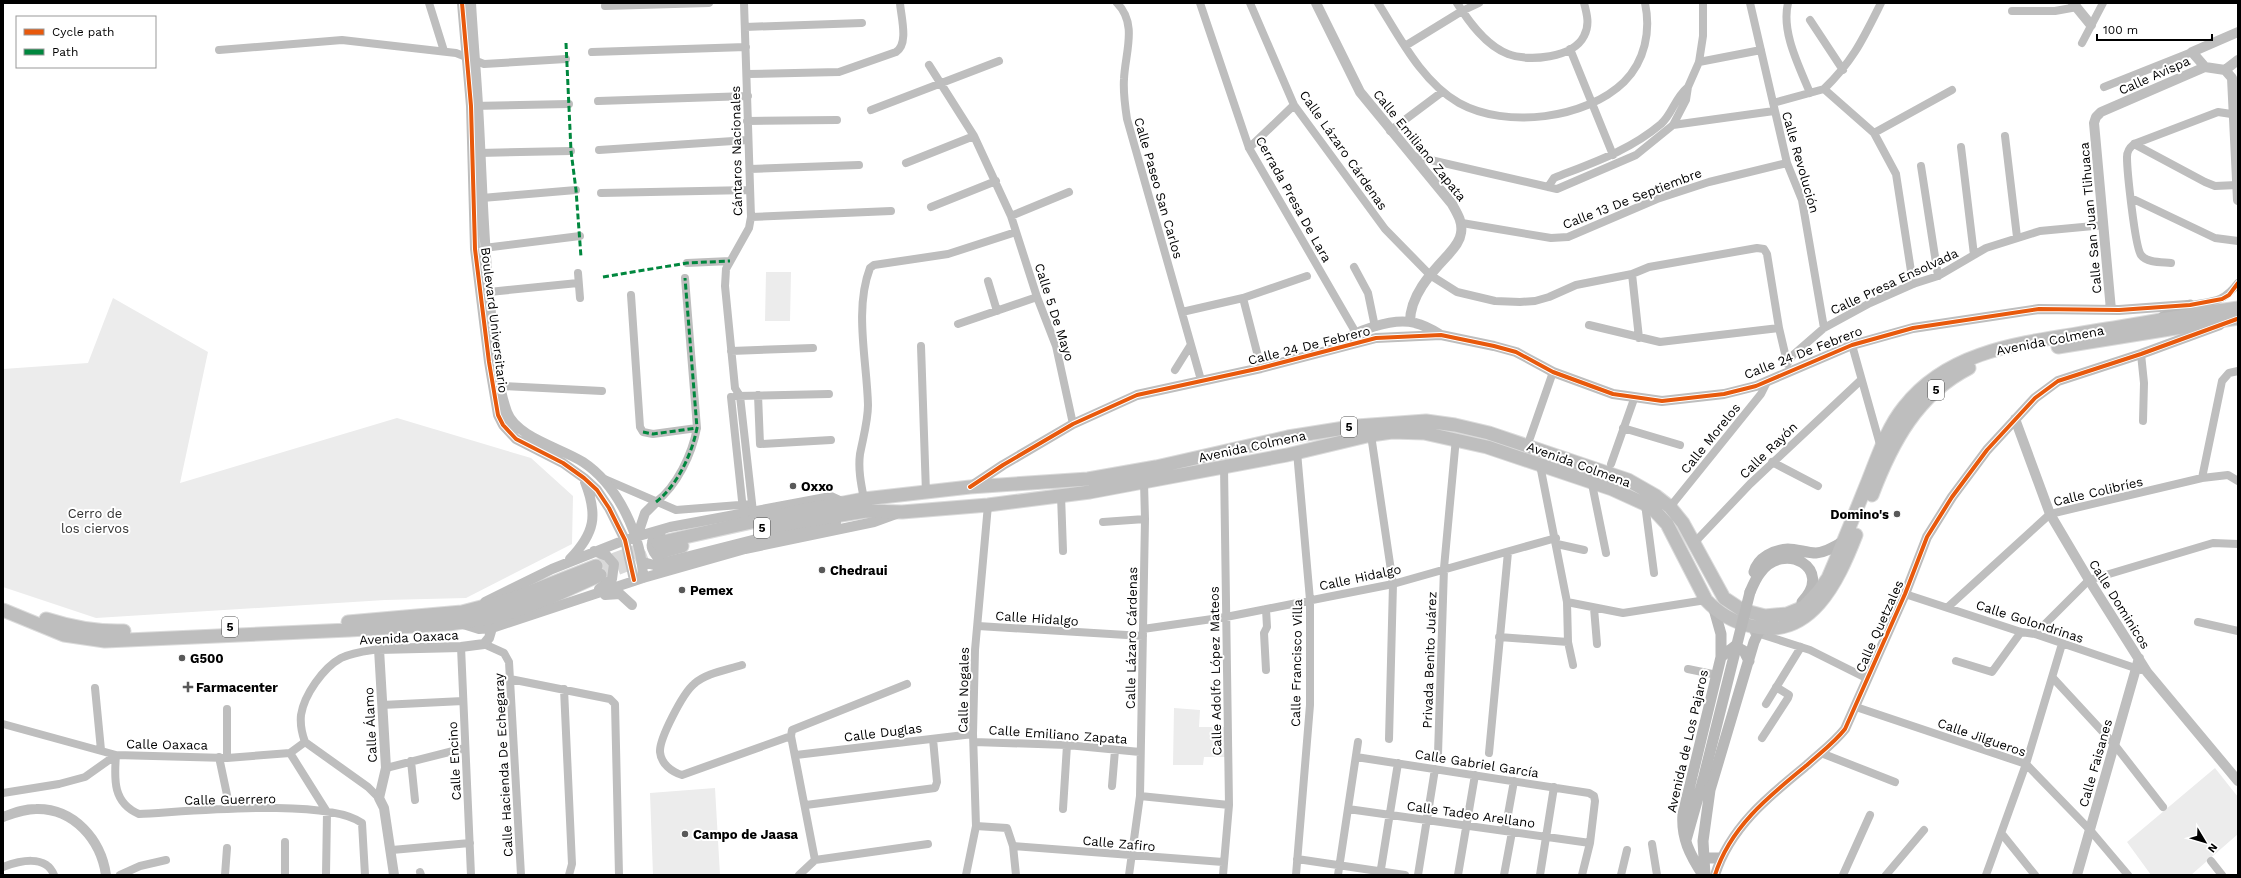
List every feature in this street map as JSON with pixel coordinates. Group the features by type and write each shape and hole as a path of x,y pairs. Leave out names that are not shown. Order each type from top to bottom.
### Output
{"main road":[{"path":"2157,320 2190,305"},
{"name":"Avenida Colmena","path":"868,511 926,493 970,487 1088,479 1156,467 1288,437 1357,426 1426,421 1489,432 1628,480 1656,496 1670,507 1695,542 1715,584 1724,598 1742,610 1765,616 1787,614 1804,607 1819,591 1828,578 1881,448 1902,408 1919,390 1939,373 1973,357 2008,346 2157,320 2237,314"},
{"name":"Avenida Colmena","path":"1224,466 1297,452 1371,435 1392,432 1424,432 1456,438 1540,465 1592,484 1612,489 1645,504 1658,514 1667,524 1710,605 1737,623 1759,631 1791,624 1812,610 1827,595 1837,581 1875,487 1904,428 1928,396 1954,376 1979,363 2012,354 2237,314"},
{"name":"5","path":"661,553 728,534 868,511 902,512 988,505 1090,492 1224,466"},
{"name":"5","path":"661,553 844,503 868,511"},
{"path":"1685,844 1694,808 1698,799 1756,566 1765,557 1774,552 1789,549 1816,553 1832,549 1844,541"},
{"path":"1750,592 1760,572 1767,566 1786,557 1802,562 1808,566 1813,575 1811,588 1808,596 1787,614"},
{"name":"5","path":"3,610 64,635 105,641 349,630 461,618 598,570"},
{"name":"5","path":"3,602 66,626 108,632 461,618"},
{"name":"Avenida de Los Pajaros","path":"1704,875 1685,844 1682,826 1683,814 1718,675 1721,657 1721,634 1710,605"},
{"path":"1704,875 1704,841 1710,790 1759,631"},
{"path":"1721,657 1735,646 1744,651 1749,660"},
{"path":"1698,799 1704,841"},
{"path":"1704,858 1710,860 1720,858"}],"street":[{"path":"429,3 444,51"},
{"name":"Boulevard Universitario","path":"462,3 470,58 479,153 484,248 501,386 507,412 520,430 584,463 601,478 619,502 637,536 643,562 639,579"},
{"name":"Boulevard Universitario","path":"470,58 471,3"},
{"path":"605,6 709,3"},
{"name":"Cántaros Nacionales","path":"740,396 735,388 725,286 726,269 749,228 751,217 744,3"},
{"path":"746,74 839,72 896,52 900,50 903,40 900,3"},
{"name":"Calle Paseo San Carlos","path":"1117,3 1125,13 1129,27 1124,78 1124,104 1158,233 1201,380"},
{"name":"Cerrada Presa De Lara","path":"1200,3 1249,148 1356,333"},
{"name":"Calle Lázaro Cárdenas","path":"1250,3 1294,105 1385,229 1430,275"},
{"name":"Calle Emiliano Zapata","path":"1316,3 1360,92 1390,131 1413,156 1452,204 1462,223"},
{"path":"1378,3 1405,46 1442,92 1461,104 1481,112 1508,117 1531,118 1591,104 1624,82 1641,58 1647,30 1645,3"},
{"path":"1457,3 1476,29 1492,45 1507,54 1534,58 1548,57 1570,49 1581,41 1585,35 1588,21 1584,3"},
{"path":"1405,46 1462,11 1479,3"},
{"path":"1413,156 1557,189 1636,155 1674,125 1686,100 1688,87 1699,62 1703,36 1703,3"},
{"name":"Calle Revolución","path":"1750,3 1787,164 1802,200 1824,328"},
{"path":"1788,3 1787,17 1793,52 1810,93"},
{"path":"1773,103 1824,90 1843,70 1859,47 1881,3"},
{"path":"2082,43 2103,3"},
{"path":"2012,11 2055,11 2075,5 2091,25"},
{"path":"1810,20 1843,70"},
{"path":"745,27 862,23"},
{"path":"2104,87 2238,32"},
{"path":"219,50 342,40 444,51 470,58 484,64 566,59"},
{"path":"592,52 746,47"},
{"path":"1570,49 1591,104 1613,155"},
{"path":"1699,62 1761,50"},
{"path":"2192,52 2204,67"},
{"path":"2238,60 2225,70 2232,78 2236,115 2238,200"},
{"path":"870,110 999,61"},
{"name":"Calle 5 De Mayo","path":"929,66 974,136 1011,216 1037,297 1056,346 1073,424"},
{"name":"Calle Avispa","path":"2096,117 2101,112 2204,67 2225,70"},
{"path":"1548,187 1554,178 1630,147 1661,124 1669,114 1679,95 1688,87"},
{"path":"1824,90 1874,133 1896,174 1913,284"},
{"path":"1874,133 1952,90"},
{"path":"1390,131 1442,92"},
{"path":"598,101 748,96"},
{"path":"474,106 569,104"},
{"path":"1249,148 1294,105"},
{"name":"Boulevard Universitario","path":"474,106 475,249 498,415 503,425 516,438 563,463 584,478 597,490 609,508 624,540 639,579"},
{"path":"1674,125 1774,111"},
{"path":"2171,263 2147,260 2139,252 2131,198 2127,157 2128,150 2134,144 2218,112 2236,115"},
{"name":"Calle San Juan Tlihuaca","path":"2096,117 2094,123 2111,310 2190,305"},
{"path":"747,121 837,120"},
{"path":"906,163 974,136"},
{"path":"2005,136 2017,238"},
{"path":"599,150 748,140"},
{"path":"2134,144 2215,186 2237,185"},
{"path":"1961,147 1974,255"},
{"path":"479,153 571,151"},
{"name":"Calle 13 De Septiembre","path":"1462,223 1551,238 1568,237 1657,198 1708,182 1787,164"},
{"path":"750,169 860,165"},
{"path":"1921,166 1938,276"},
{"path":"931,207 996,181"},
{"path":"482,198 576,190"},
{"path":"601,193 750,190"},
{"path":"1011,216 1069,192"},
{"path":"2131,198 2215,238 2238,241"},
{"path":"751,217 891,212"},
{"path":"1410,322 1410,311 1416,297 1430,275 1458,243 1462,233 1462,223"},
{"name":"Calle Presa Ensolvada","path":"1787,362 1824,328 1870,303 1913,284 1938,276 1986,248 2040,231 2104,225"},
{"path":"461,618 479,629 492,628 639,579 745,549 868,511 859,476 860,455 868,407 863,333 865,287 870,268 874,265 948,254 1016,232"},
{"path":"484,248 580,236"},
{"path":"1430,275 1457,292 1495,301 1520,302 1550,297 1576,285 1632,274 1649,267 1757,248 1764,249 1767,254 1779,328 1787,362 1785,375"},
{"path":"687,263 730,261"},
{"path":"1354,267 1368,293 1375,326"},
{"path":"578,273 580,298"},
{"path":"1632,274 1639,338"},
{"path":"1182,312 1243,298 1307,276"},
{"path":"637,536 645,513 666,494 679,474 691,451 697,428 685,278"},
{"path":"988,282 997,311"},
{"path":"489,292 578,283"},
{"path":"2190,305 2222,299 2229,295 2238,283"},
{"path":"631,295 640,427 643,432 653,434 697,428"},
{"path":"958,324 1037,297"},
{"path":"1243,298 1261,368"},
{"name":"Calle 24 De Febrero","path":"970,487 1003,465 1073,424 1137,395 1329,352 1376,338 1441,335 1507,349 1553,372 1613,394 1634,399 1662,401 1694,398 1743,390 1785,375 1852,345 1913,328 2039,309 2111,310"},
{"name":"Calle Quetzales","path":"1715,875 1720,858 1744,822 1764,800 1835,742 1844,729 1856,706 1866,678 1905,594 1927,537 1952,497 1987,450 2015,419 2035,398 2058,381 2141,354 2237,314"},
{"path":"1329,352 1343,340 1356,333 1375,326 1410,322 1441,335"},
{"path":"1589,324 1639,338 1660,342 1779,328"},
{"path":"1852,345 1881,448"},
{"path":"921,346 926,493"},
{"path":"1175,370 1190,346"},
{"path":"731,352 813,348"},
{"path":"2141,354 2144,383 2143,421"},
{"path":"2202,478 2222,381 2229,373 2238,371"},
{"path":"1530,438 1553,372"},
{"name":"Calle Rayón","path":"1695,542 1772,462 1861,380"},
{"name":"Calle Morelos","path":"1670,507 1761,394 1767,382"},
{"path":"501,386 602,391"},
{"path":"735,388 731,397 748,509"},
{"path":"731,397 829,394"},
{"path":"758,395 760,444 831,440"},
{"path":"740,396 748,509"},
{"path":"1611,464 1622,428 1634,399"},
{"name":"Calle Dominicos","path":"2015,419 2050,514 2137,663 2147,672 2238,781"},
{"path":"1622,428 1680,445"},
{"path":"1371,435 1393,584 1389,739"},
{"name":"Privada Benito Juárez","path":"1438,754 1444,568 1456,438"},
{"name":"Calle Francisco Villa","path":"1296,875 1310,705 1310,600 1297,452"},
{"path":"1772,462 1818,486"},
{"path":"1540,465 1567,602 1568,642 1572,665"},
{"name":"Calle Adolfo López Mateos","path":"1223,875 1229,805 1224,466"},
{"name":"Calle Colibríes","path":"1948,607 2050,514 2202,478 2228,475 2238,481"},
{"path":"567,563 582,547 591,531 592,504 584,478"},
{"path":"601,478 656,502 682,511 748,509"},
{"name":"Calle Lázaro Cárdenas","path":"1129,875 1140,796 1145,519 1144,482"},
{"path":"1592,484 1606,553"},
{"path":"1060,495 1063,551"},
{"path":"461,618 567,563 594,551 637,536 748,509 831,497 844,503"},
{"path":"1645,504 1654,573"},
{"name":"Calle Nogales","path":"966,875 976,826 974,738 975,650 988,505"},
{"path":"1103,522 1145,519"},
{"path":"670,527 659,532 652,542 652,553 661,553 675,569"},
{"name":"Calle Hidalgo","path":"978,626 1143,633 1393,584 1444,568 1556,541 1584,550"},
{"path":"2034,634 2089,580 2213,543 2238,544"},
{"path":"587,596 608,583 613,575 612,560 594,551"},
{"path":"1489,753 1508,552"},
{"path":"643,562 654,565 661,553"},
{"path":"587,596 620,594 624,595 632,605"},
{"name":"Calle Golondrinas","path":"1905,594 2021,632 2034,634 2062,644 2137,663"},
{"path":"1567,602 1623,613 1710,605"},
{"path":"1594,608 1597,644"},
{"path":"1266,609 1267,627 1264,633 1266,670"},
{"path":"2198,622 2238,631"},
{"path":"484,644 489,638 492,628"},
{"path":"1759,631 1801,647 1866,678"},
{"path":"1956,661 1992,672 2021,632"},
{"path":"1499,637 1568,642"},
{"name":"Avenida Oaxaca","path":"305,742 302,731 301,715 307,697 326,671 340,659 356,652 380,649 461,647 484,644"},
{"name":"Calle Hacienda De Echegaray","path":"484,644 504,653 509,662 521,875"},
{"path":"1986,875 2026,764 2062,644"},
{"name":"Calle Encino","path":"461,647 471,875"},
{"path":"1766,704 1801,647"},
{"name":"Calle Álamo","path":"379,798 386,768 380,649"},
{"name":"Calle Faisanes","path":"2077,875 2137,663"},
{"path":"742,665 719,672 694,684 681,701 662,743 660,752 663,761 675,773 682,774 792,733 907,684"},
{"path":"1688,668 1718,675"},
{"path":"2053,678 2114,744 2163,807"},
{"path":"510,679 564,689 613,701 615,712 619,875"},
{"path":"1762,738 1789,695 1776,687"},
{"path":"95,688 101,750"},
{"path":"564,689 572,864 569,875"},
{"path":"382,705 463,701"},
{"name":"Calle Jilgueros","path":"1856,706 2026,764 2090,830 2128,875"},
{"path":"227,709 223,757 230,809"},
{"path":"3,724 116,755"},
{"path":"792,733 815,860"},
{"name":"Calle Emiliano Zapata","path":"974,738 1140,752"},
{"name":"Calle Duglas","path":"796,754 933,739 974,738"},
{"path":"806,805 935,788 937,782 933,739"},
{"path":"326,875 327,812 290,753 305,742 368,787 379,798 384,808 392,850 394,875"},
{"path":"1338,875 1358,742"},
{"path":"1062,809 1067,746"},
{"path":"386,768 465,748"},
{"path":"1112,786 1115,750"},
{"path":"1821,752 1895,782"},
{"name":"Calle Oaxaca","path":"3,793 59,784 85,777 116,755 223,757 290,753"},
{"name":"Calle Guerrero","path":"116,755 115,773 119,798 125,807 132,812 139,814 249,808 327,812 354,818 362,823 364,875"},
{"name":"Calle Gabriel García","path":"1356,757 1589,793 1594,796 1595,801 1590,843"},
{"path":"411,761 415,800"},
{"path":"1380,873 1398,763"},
{"path":"1418,875 1435,769"},
{"path":"1458,875 1474,775"},
{"path":"1504,875 1514,781"},
{"path":"1540,875 1554,787"},
{"path":"1140,796 1229,805"},
{"path":"3,817 37,808 51,810 72,819 89,833 96,843 102,856 106,875"},
{"name":"Calle Tadeo Arellano","path":"1348,808 1590,843"},
{"path":"1843,875 1870,816"},
{"path":"976,826 1007,828 1013,846 1016,875"},
{"path":"1886,875 1924,830"},
{"path":"2002,834 2035,875"},
{"path":"285,842 285,875"},
{"path":"392,850 470,843"},
{"path":"1582,875 1590,843"},
{"path":"799,875 815,860 928,844"},
{"path":"1652,844 1657,875"},
{"name":"Calle Zafiro","path":"1013,846 1223,862"},
{"path":"225,875 227,848"},
{"path":"1621,875 1627,850"},
{"path":"1297,859 1380,873 1405,875"},
{"path":"120,875 140,866 166,860"},
{"path":"3,867 16,862 39,861 46,864 53,873"},
{"path":"2211,861 2222,875"},
{"path":"140,866 141,875"}],"green space":[{"path":"766,272 791,272 790,321 765,321"},
{"name":"Cerro de los ciervos","path":"113,298 208,352 180,483 397,418 531,458 573,496 572,544 466,598 385,600 96,618 3,587 3,369 88,363"},
{"path":"1174,708 1200,710 1199,727 1228,727 1228,757 1204,757 1203,765 1173,765"},
{"path":"2215,768 2238,797 2238,834 2191,875 2151,875 2127,842"},
{"name":"Campo de Jaasa","path":"715,788 720,875 653,875 650,793"}],"tunnel":[{"path":"596,566 658,543"},
{"path":"600,575 661,552"}],"marked path":[{"path":"566,43 571,151 576,190 581,257"},
{"path":"603,277 687,263 730,261"},
{"path":"656,502 671,487 682,469 695,438 697,428 685,278"},
{"path":"643,432 653,434 697,428"}],"cycle path":[{"path":"462,3 471,106 475,249 489,362 498,415 503,425 516,439 563,463 584,478 597,490 609,508 625,540 634,580"},
{"path":"970,487 1003,465 1073,424 1137,395 1261,368 1376,338 1441,335 1494,346 1516,352 1553,372 1613,394 1662,401 1724,394 1756,386 1852,345 1913,328 2039,309 2119,310 2190,305 2222,299 2229,295 2238,283"},
{"path":"1715,875 1730,842 1752,814 1832,743 1845,729 1905,594 1927,537 1952,497 1987,450 2035,398 2058,381 2141,354 2237,319"}],"place":[{"name":"Oxxo","path":"793,486"},
{"name":"Domino's","path":"1897,514"},
{"name":"Chedraui","path":"822,570"},
{"name":"Pemex","path":"682,590"},
{"name":"G500","path":"182,658"},
{"name":"Farmacenter","path":"188,687"},
{"name":"Campo de Jaasa","path":"685,834"}]}
